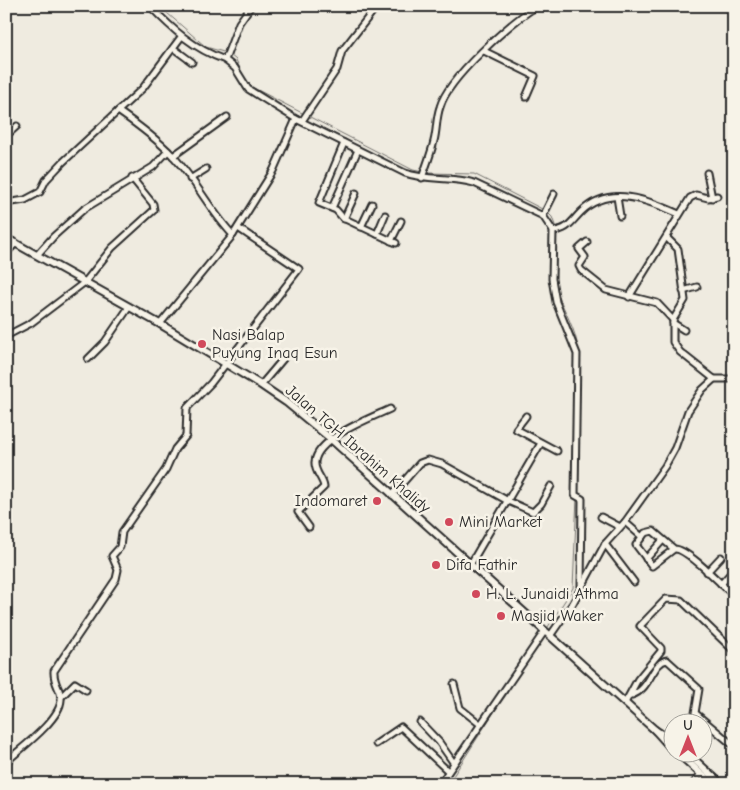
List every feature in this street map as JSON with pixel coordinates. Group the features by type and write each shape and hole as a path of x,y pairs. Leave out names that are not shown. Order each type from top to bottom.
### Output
{"main road":[{"name":"Jalan TGH Ibrahim Khalidy","path":"6,238 160,324 286,402 331,439 392,496 662,734"},
{"name":"Jalan TGH Ibrahim Khalidy","path":"656,730 662,737"},
{"path":"688,762 712,784"},
{"path":"697,762 721,784"}],"street":[{"path":"150,6 182,37 207,53 226,57 248,89 296,120 304,118 337,69 346,46 377,6"},
{"path":"226,57 239,23 251,6"},
{"path":"423,174 434,142 442,101 460,74 508,27 537,6"},
{"path":"6,203 36,195 46,180 63,162 143,88 182,37"},
{"path":"173,48 192,62"},
{"path":"484,52 535,76 526,98"},
{"path":"118,111 151,134 173,156 223,224 234,235"},
{"path":"173,156 227,118"},
{"path":"304,118 344,143 405,173 423,174 474,183 545,213 555,231 554,293 577,354 581,588"},
{"path":"160,324 234,235 273,170 296,120"},
{"path":"6,136 17,126"},
{"path":"344,143 318,200 320,203 332,208 344,219 394,242 401,221"},
{"path":"332,208 358,150"},
{"path":"37,255 54,236 84,209 152,167 168,151"},
{"path":"190,179 206,169"},
{"path":"630,296 680,214 694,195 714,197 707,173"},
{"path":"6,336 30,323 85,282 112,248 154,210 153,204 132,178"},
{"path":"344,219 356,193"},
{"path":"545,213 554,194"},
{"path":"555,231 566,229 597,200 617,197 633,196 680,214"},
{"path":"617,197 620,216"},
{"path":"361,227 372,204"},
{"path":"377,234 385,215"},
{"path":"62,696 54,683 54,671 116,579 118,569 112,556 120,547 121,535 166,469 174,449 186,436 187,408 226,364 299,268 238,228"},
{"path":"667,238 678,249 685,302 673,322 673,340 677,349 714,379"},
{"path":"587,242 579,249 584,257 580,269 606,290 657,303 673,322 684,330"},
{"path":"6,253 16,243"},
{"path":"684,291 697,287"},
{"path":"88,359 105,342 129,307"},
{"path":"261,385 283,359"},
{"path":"440,784 480,724 581,588 605,544 625,522 670,456 692,404 702,390 714,379 734,378"},
{"path":"309,528 298,512 324,486 318,476 315,462 319,452 331,439 390,409"},
{"path":"526,416 516,429 557,451"},
{"path":"470,565 541,443"},
{"path":"392,496 420,464 428,460 442,464 508,501 534,512 551,486"},
{"path":"601,518 620,527"},
{"path":"625,522 642,536"},
{"path":"674,549 654,566 650,566 636,546 642,536 651,530 674,549 683,551 734,596"},
{"path":"646,559 663,540"},
{"path":"605,544 634,582"},
{"path":"707,572 721,557"},
{"path":"721,584 731,573"},
{"path":"625,703 632,695 636,683 661,650 642,630 641,624 667,599 681,600 734,651"},
{"path":"632,695 641,691 651,680 659,664 667,660 699,689 695,713 734,746"},
{"path":"6,762 44,729 58,711 62,696 75,683 86,690"},
{"path":"454,684 460,708 480,724"},
{"path":"420,722 439,742 453,762"},
{"path":"376,744 400,727 448,771"},
{"path":"693,784 701,774"}],"waterway":[{"path":"159,6 206,47 227,53"},
{"path":"230,55 236,60 246,81"},
{"path":"248,85 304,114"},
{"path":"308,116 413,170 423,172"},
{"path":"427,173 474,174 544,210"},
{"path":"547,212 552,217 556,228"},
{"path":"555,263 556,232"},
{"path":"555,274 556,285"},
{"path":"556,289 573,328 578,351"},
{"path":"546,630 573,588 577,497"},
{"path":"448,784 517,676"}],"place":[{"name":"Nasi Balap Puyung Inaq Esun","path":"202,344"},
{"name":"Indomaret","path":"377,501"},
{"name":"Mini Market","path":"449,522"},
{"name":"Difa Fathir","path":"436,565"},
{"name":"H. L. Junaidi Athma","path":"476,594"},
{"name":"Masjid Waker","path":"501,616"}]}
